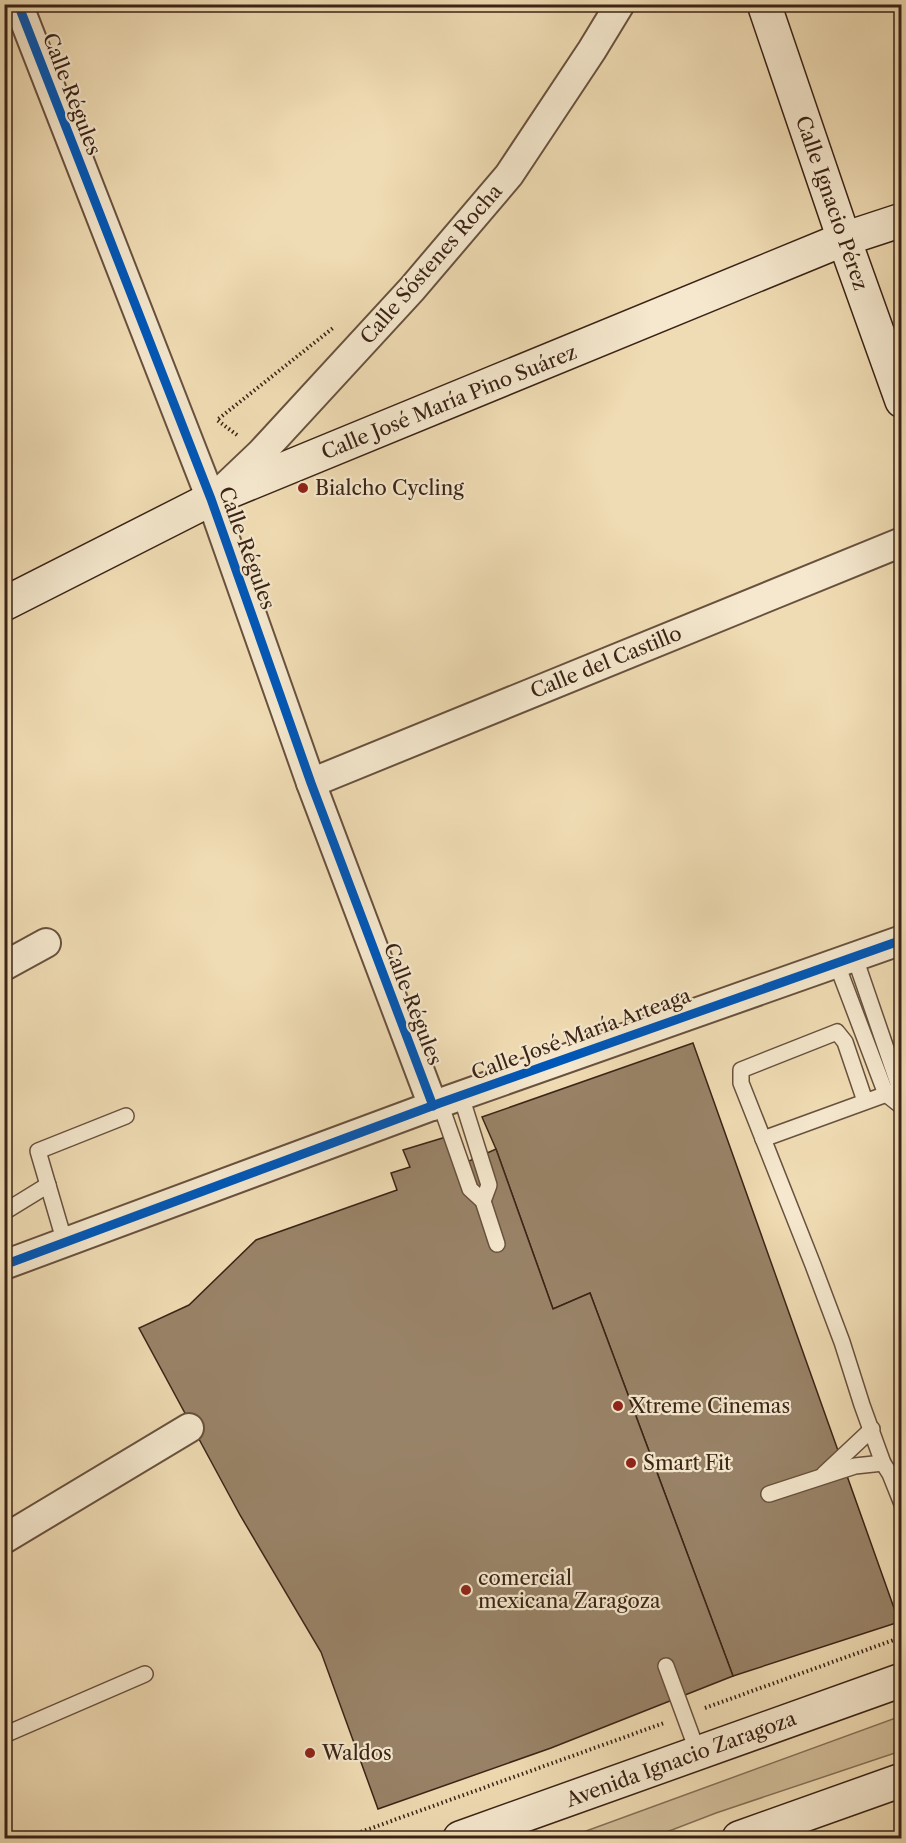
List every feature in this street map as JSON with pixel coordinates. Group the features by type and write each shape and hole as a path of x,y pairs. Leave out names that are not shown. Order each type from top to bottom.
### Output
{"main road":[{"name":"Calle Ignacio Pérez","path":"764,4 902,401"},
{"name":"Calle José María Pino Suárez","path":"4,604 211,499 844,239 902,220"},
{"name":"Avenida Ignacio Zaragoza","path":"460,1839 902,1680"},
{"path":"739,1839 774,1833 902,1780"}],"street":[{"name":"Calle Régules","path":"18,4 211,499 311,783 445,1102"},
{"name":"Calle Sóstenes Rocha","path":"211,499 261,453 412,290 509,175 620,4"},
{"name":"Calle del Castillo","path":"311,783 902,542"},
{"name":"Calle José María Arteaga","path":"4,1265 445,1102 902,940"},
{"path":"4,966 45,943"},
{"path":"4,1539 189,1428"}],"lane":[{"path":"845,959 893,1092 901,1106"},
{"path":"865,1101 845,1042 837,1032 824,1035 741,1070 741,1083 818,1276 883,1463 902,1504"},
{"path":"763,1139 893,1092"},
{"path":"445,1102 489,1185 483,1201"},
{"path":"445,1102 470,1189 483,1201 497,1244"},
{"path":"65,1243 38,1151 126,1116"},
{"path":"4,1212 48,1185"},
{"path":"822,1476 872,1429"},
{"path":"769,1494 855,1466 883,1463"},
{"path":"666,1666 698,1753"},
{"path":"4,1735 145,1674"}],"path":[{"path":"261,453 217,420 337,324"},
{"path":"344,1839 902,1637"}],"shaded area":[{"path":"901,1716 901,1751 716,1813 651,1838 567,1838"}],"building":[{"path":"693,1043 899,1622 733,1676 590,1293 553,1309 496,1149 482,1117"},
{"path":"446,1137 458,1166 496,1149 553,1309 590,1293 733,1676 551,1748 378,1809 321,1652 240,1515 139,1328 189,1305 256,1240 397,1190 391,1173 410,1167 403,1150"}],"cycle path":[{"path":"18,4 211,499 311,783 433,1106"},
{"path":"4,1265 440,1103 902,940"}],"place":[{"name":"Bialcho Cycling","path":"303,488"},
{"name":"Xtreme Cinemas","path":"618,1406"},
{"name":"Smart Fit","path":"631,1463"},
{"name":"comercial mexicana Zaragoza","path":"466,1590"},
{"name":"Waldos","path":"310,1753"}]}
